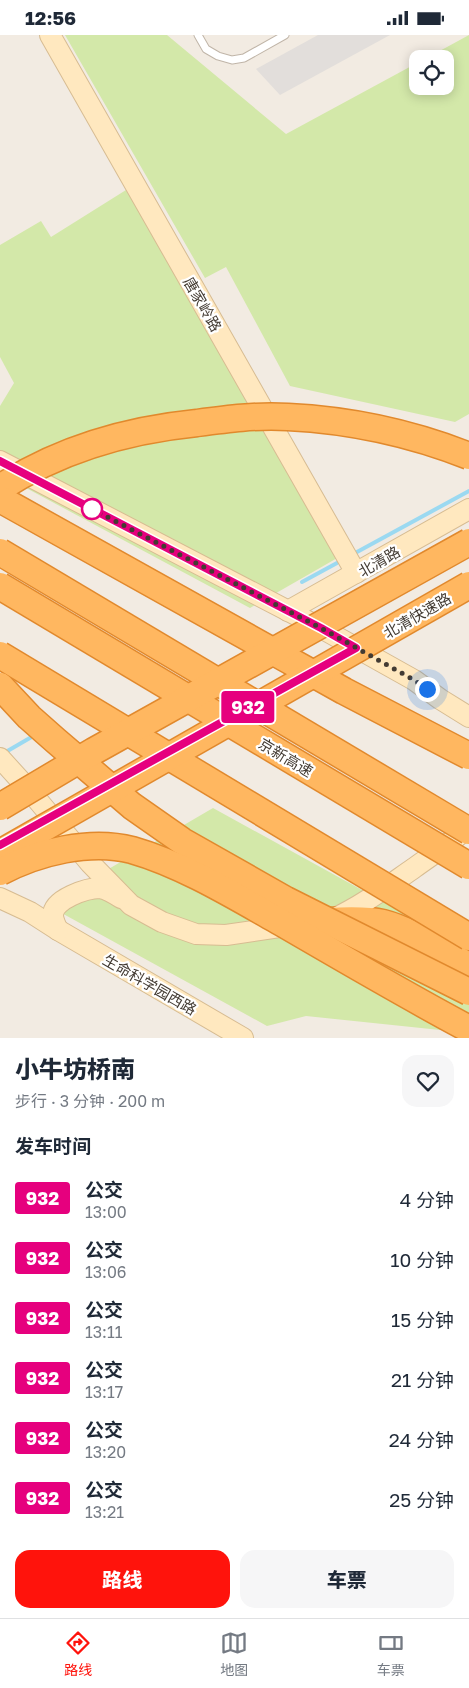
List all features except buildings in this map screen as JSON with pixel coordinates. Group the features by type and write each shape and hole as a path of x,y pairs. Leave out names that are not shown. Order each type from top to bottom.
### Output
{"highway":[{"path":"0,488 44,463 87,445 172,425 237,418 286,417 372,427 417,438 469,456"},
{"path":"0,499 344,691 469,756"},
{"path":"10,801 94,751 469,542"},
{"name":"京新高速","path":"0,552 469,831"},
{"name":"北清快速路","path":"0,853 469,585"},
{"name":"京新高速","path":"0,586 469,866"},
{"path":"428,609 469,597"},
{"path":"0,655 469,937"},
{"path":"0,686 36,723 125,800 182,841 286,900 469,993"},
{"path":"0,872 45,853 93,846 131,850 167,863 218,887 469,1029"},
{"path":"329,921 350,919 383,923 415,935 469,966"}],"street":[{"name":"唐家岭路","path":"50,35 356,573"},
{"path":"0,461 321,628 414,680 469,717"},
{"name":"北清路","path":"288,611 469,509"},
{"path":"0,758 10,801 90,863 131,905"},
{"path":"58,930 52,917 53,911 59,903 83,890 102,888 162,922 196,934 226,935 329,921 354,909 458,837 469,826"},
{"name":"生命科学园西路","path":"0,898 30,912 243,1038"}],"lane":[{"path":"198,35 206,49 218,56 232,60 244,58 285,35"}],"green space":[{"path":"65,35 167,35 286,134 409,67 409,95 454,95 454,50 442,50 469,35 469,414 455,422 290,386 226,267 205,278"},
{"path":"126,190 183,284 339,557 250,608 0,474 0,406 14,383 0,357 0,245 41,221 51,237"},
{"path":"213,808 469,949 469,1033 306,1016 267,1026 47,905"}],"shaded area":[{"path":"318,35 390,35 280,95 256,69"}],"waterway":[{"path":"357,552 469,491"},
{"path":"302,582 337,563"},
{"path":"4,753 35,735"}],"bus line":[{"name":"932","path":"0,461 177,552 356,648 0,845"}],"route":[{"path":"92,509 321,628 427,689"}]}
